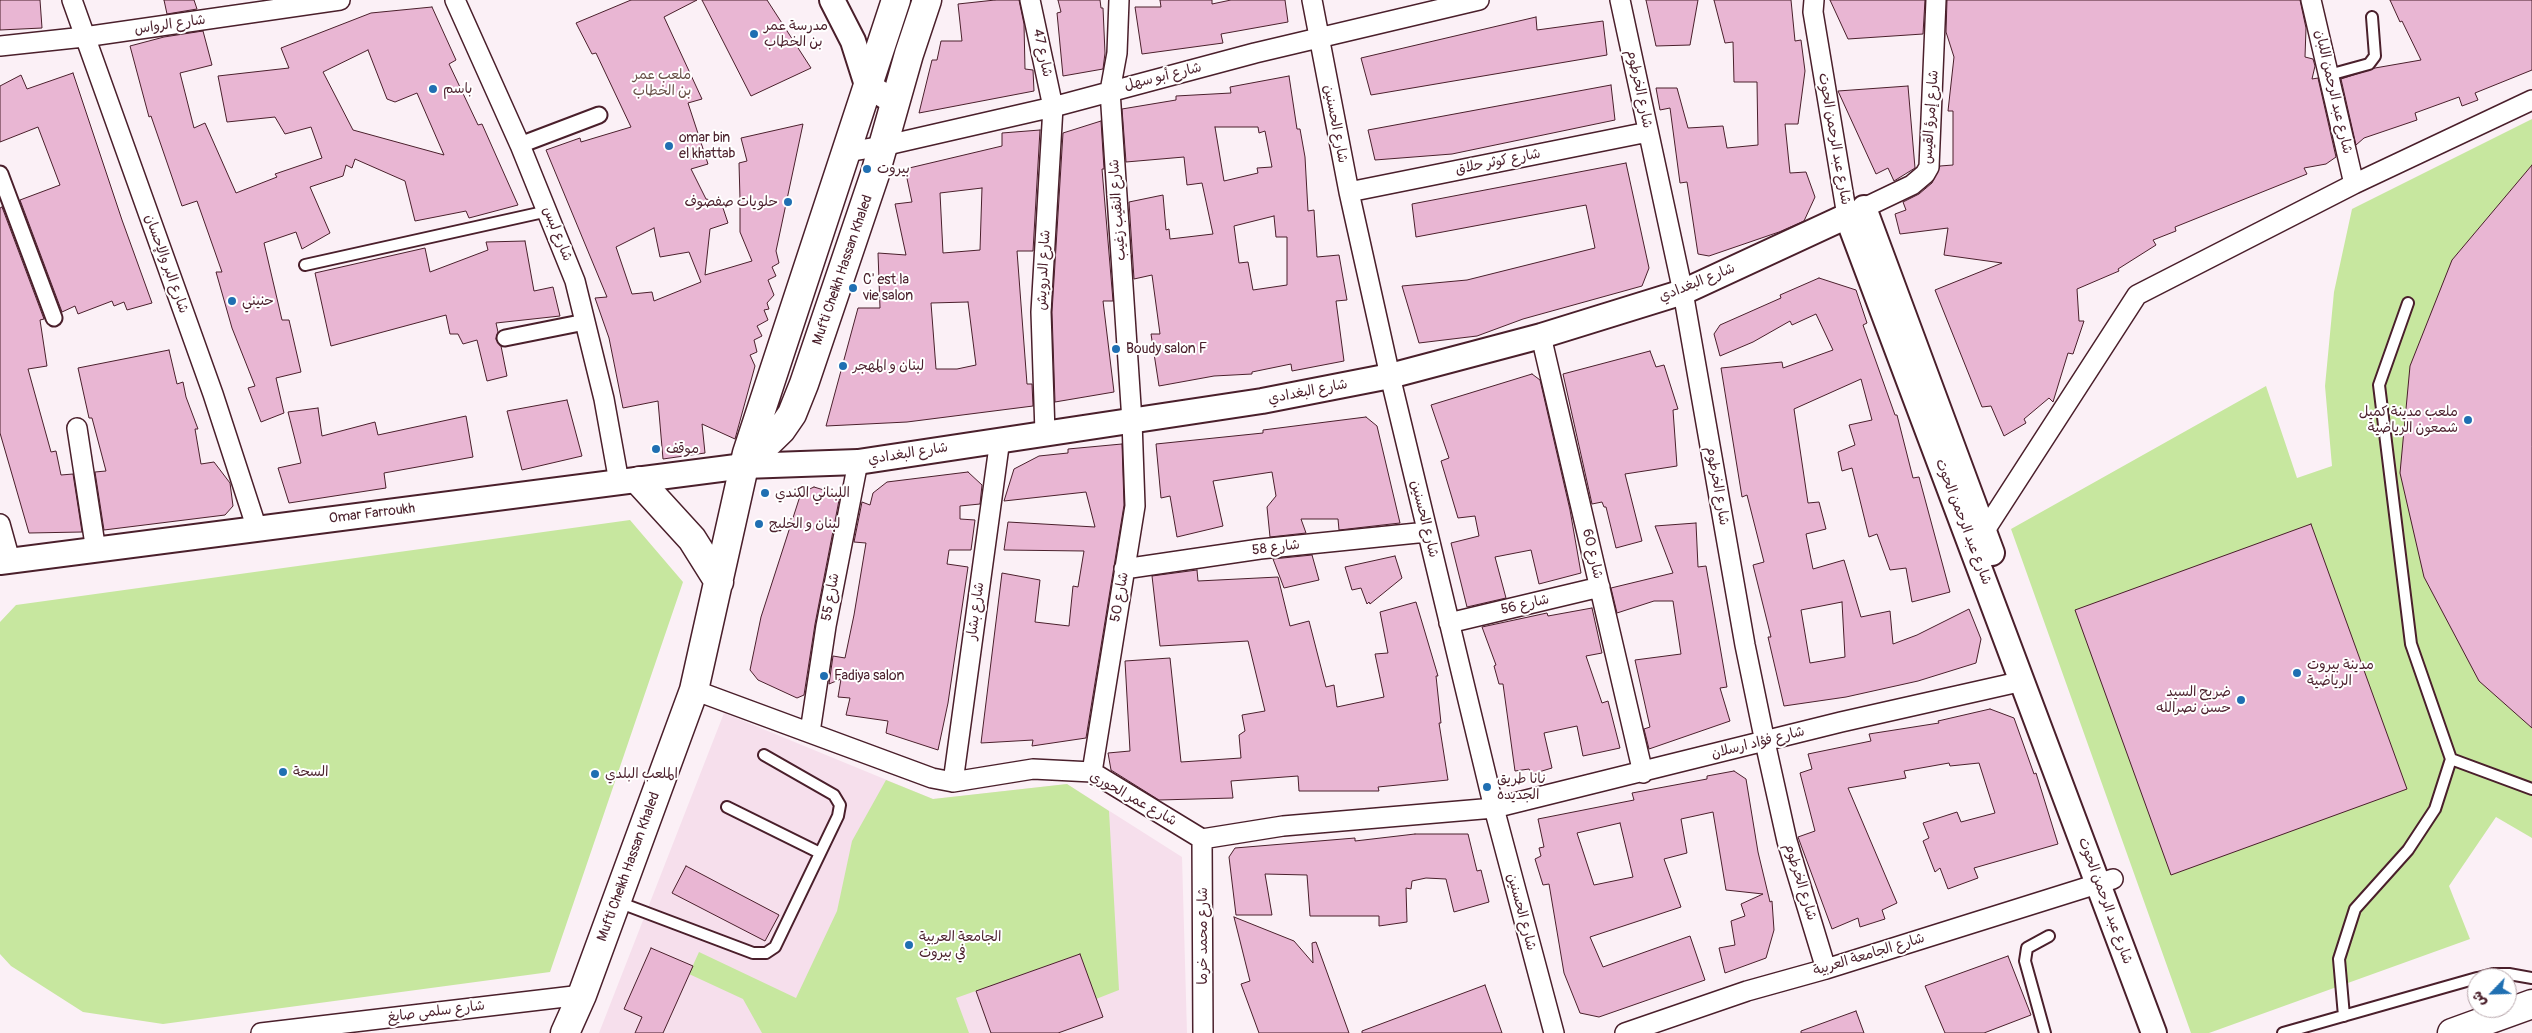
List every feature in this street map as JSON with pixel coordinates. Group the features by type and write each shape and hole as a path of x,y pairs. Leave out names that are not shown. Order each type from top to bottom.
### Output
{"main road":[{"name":"Mufti Cheikh Hassan Khaled","path":"565,1033 582,995 694,690 744,466 847,152 867,84 896,0"},
{"name":"Mufti Cheikh Hassan Khaled","path":"744,466 771,442 792,414 875,174 909,54 927,0"},
{"path":"629,482 692,539 719,582"},
{"path":"2452,1033 2532,1004"}],"street":[{"name":"شارع البر والإحسان","path":"72,0 188,323 257,529"},
{"name":"شارع الرواس","path":"0,46 84,37 340,0"},
{"name":"شارع لبس","path":"455,0 520,145 575,281 604,399 629,482"},
{"path":"832,0 853,41 867,84 896,104"},
{"name":"شارع 47","path":"1030,0 1053,107"},
{"name":"شارع النقيب زغيب","path":"1119,0 1117,53 1110,91 1132,420"},
{"name":"شارع الحسنين","path":"1312,0 1349,192 1390,376 1494,808 1554,1033"},
{"name":"شارع الخرطوم","path":"1620,0 1683,292 1745,645 1765,742 1787,840 1826,969"},
{"name":"شارع عبد الرحمن الحوت","path":"1814,0 1813,12 1855,212 2106,881 2154,1033"},
{"name":"شارع إمرؤ القيس","path":"1855,212 1912,185 1925,174 1929,166 1936,0"},
{"name":"شارع عبد الرحمن اللبان","path":"2312,0 2354,184"},
{"name":"شارع أبو سهل","path":"847,152 883,146 1053,107 1318,38 1472,1"},
{"path":"1978,540 2137,295 2354,184 2532,100"},
{"name":"شارع الدرويش","path":"1045,433 1041,312 1053,107"},
{"path":"520,145 599,115"},
{"name":"شارع كوثر حلاق","path":"1349,192 1648,132"},
{"path":"0,174 54,318"},
{"name":"شارع البغدادي","path":"744,466 858,462 1262,401 1390,376 1541,336 1683,292 1855,212"},
{"path":"505,338 586,322"},
{"name":"شارع 60","path":"1541,336 1643,773"},
{"name":"شارع 50","path":"1092,772 1135,506 1132,420"},
{"path":"76,428 96,551"},
{"name":"شارع بشار","path":"953,782 1000,440"},
{"name":"شارع 55","path":"810,732 826,626 858,462"},
{"name":"Omar Farroukh","path":"5,561 96,551 744,466"},
{"path":"0,524 5,561"},
{"name":"شارع 58","path":"1124,569 1260,549 1427,532"},
{"name":"شارع عبد الرحمن الحوت","path":"1978,540 2023,681 2171,1033"},
{"name":"شارع 56","path":"1449,623 1600,587"},
{"name":"شارع فؤاد ارسلان","path":"1494,808 2023,681"},
{"name":"شارع عمر الحوري","path":"694,690 924,776 953,782 1033,769 1092,772 1202,839"},
{"path":"1202,839 1283,826 1494,808"},
{"name":"شارع محمد خرما","path":"1202,839 1203,1033"},
{"name":"شارع الجامعة العربية","path":"1625,1033 1747,991 1826,969 2106,881"},
{"name":"شارع سلمى صايغ","path":"261,1033 582,995"}],"lane":[{"path":"2329,75 2369,64 2375,56 2372,17"},
{"path":"305,264 548,211"},
{"path":"2344,1016 2339,959 2355,909 2408,850 2435,809 2451,759 2410,644 2379,385 2408,303"},
{"path":"616,902 753,953 766,953 775,947 838,816 840,805 834,795 764,755"},
{"path":"2451,759 2532,789"},
{"path":"727,807 820,853"},
{"path":"2045,1033 2025,961 2027,948 2049,936"},
{"path":"2517,975 2532,978"},
{"path":"2283,1033 2467,981"}],"shaded area":[{"name":"الجامعة العربية في بيروت","path":"724,713 933,799 1067,784 1182,857 1187,1033 599,1033"}],"green space":[{"name":"مدينة بيروت الرياضية","path":"2532,119 2532,838 2496,817 2449,886 2470,939 2209,1033 2191,1033 2011,529 2266,386 2297,478 2332,466 2325,386 2334,292 2352,209"},
{"path":"630,520 683,582 550,972 163,1024 83,1012 11,966 0,954 0,622 16,605"},
{"path":"886,780 933,799 1067,784 1109,811 1119,990 1096,999 1080,954 956,998 969,1033 762,1033 743,999 689,974 699,952 796,998 837,911 852,841"}],"building":[{"path":"0,0 40,0 42,28 0,30"},
{"path":"164,0 194,0 197,9 167,14"},
{"path":"631,0 697,0 664,17 702,99 688,103 708,164 691,169 706,199 721,202 728,223 710,229 705,275 752,261 740,232 740,206 742,207 739,163 747,161 741,138 803,124 776,251 779,263 772,267 776,276 768,280 774,295 767,303 769,309 764,310 768,320 757,326 762,336 754,340 757,352 750,355 755,366 735,439 702,424 705,453 663,459 658,401 623,408 609,338 595,298 607,297 546,150 580,138 581,142 631,127 596,53 592,54 576,23","holes":["654,228 660,257 689,252 701,282 654,301 652,292 632,294 616,247"]},
{"name":"مدرسة عمر بن الخطاب","path":"702,0 767,0 811,68 751,96"},
{"path":"995,0 1019,0 1024,24 1025,69 1033,70 1034,91 919,113 932,60 937,60 941,41 962,41 958,4"},
{"path":"1058,0 1100,0 1101,8 1103,8 1105,53 1103,69 1063,76 1057,13 1061,12"},
{"path":"1160,0 1212,0 1212,4 1231,0 1285,0 1288,22 1221,34 1223,43 1142,54 1135,7 1161,7"},
{"path":"1646,0 1698,0 1690,45 1656,46"},
{"path":"1714,0 1791,0 1795,41 1801,40 1805,71 1798,124 1785,124 1790,173 1806,172 1815,197 1804,221 1779,232 1709,256 1698,254 1687,182 1680,183 1670,108 1660,110 1656,88 1677,88 1688,128 1723,126 1727,148 1758,145 1757,82 1734,82 1733,42 1725,43"},
{"path":"1830,0 1925,0 1923,34 1848,39"},
{"path":"1947,0 2300,0 2306,28 2305,57 2313,59 2315,66 2312,79 2318,78 2336,157 2326,164 2304,168 2307,174 2175,227 2176,231 2153,240 2156,245 2118,269 2119,271 2077,289 2079,321 2084,321 2073,354 2068,353 2053,402 2049,398 2024,419 2026,423 2004,436 1991,406 1982,407 1935,290 2002,263 1944,255 1948,228 1900,234 1895,214 1906,210 1903,202 1919,194 1932,183 1940,166 1953,165 1953,111 1948,111 1954,57 1946,32"},
{"path":"2390,0 2532,0 2532,70 2475,93 2478,100 2462,106 2459,97 2415,113 2417,120 2364,138 2356,145 2341,79 2375,68 2421,60"},
{"path":"432,7 456,60 449,64 478,125 482,124 518,205 469,218 466,211 415,221 405,181 355,159 352,168 346,165 343,176 310,187 330,233 302,249 296,232 264,243 282,320 289,320 301,372 276,378 284,413 261,422 248,388 255,386 232,328 216,272 222,272 197,201 182,206 151,116 149,117 130,46 164,37 203,31 212,65 180,73 194,128 205,123 236,193 277,177 275,174 322,158 311,127 285,134 275,117 227,122 218,76 289,68 281,48 371,13","holes":["368,50 387,99 395,102 417,93 444,155 353,130 323,72"]},
{"path":"1536,17 1537,30 1603,21 1607,55 1371,95 1361,58"},
{"path":"73,73 152,303 127,310 124,302 114,306 112,301 78,314 75,306 62,312 20,200 60,185 38,127 0,142 0,86 21,75 27,89"},
{"path":"1289,76 1297,129 1300,129 1305,157 1308,211 1314,210 1317,257 1339,255 1347,300 1336,301 1344,361 1292,371 1291,364 1252,372 1252,374 1214,376 1159,386 1151,334 1160,334 1152,275 1134,279 1129,202 1163,195 1166,230 1169,229 1170,239 1213,234 1202,183 1187,185 1184,157 1126,162 1122,109 1176,100 1176,96 1231,93 1230,87","holes":["1215,127 1258,127 1259,133 1265,131 1272,167 1257,168 1258,173 1224,181","1274,216 1276,237 1287,237 1287,285 1253,290 1248,262 1239,263 1234,226"]},
{"path":"1611,85 1615,120 1452,154 1375,160 1368,130"},
{"path":"1908,86 1915,168 1894,181 1888,168 1876,174 1838,91"},
{"path":"1101,121 1104,169 1102,169 1113,301 1103,301 1114,392 1055,402 1052,312 1063,133"},
{"path":"1040,130 1033,251 1017,251 1027,384 1032,384 1033,406 907,422 826,426 858,308 880,308 878,253 906,255 895,204 912,202 905,169 1002,146 1002,133","holes":["982,188 980,250 943,253 940,193","968,302 976,365 957,369 936,369 931,303"]},
{"path":"1626,163 1649,268 1642,286 1523,319 1477,336 1419,343 1402,286 1467,280 1595,248 1586,205 1416,237 1412,204"},
{"name":"ملعب مدينة كميل شمعون الرياضية","path":"2532,165 2532,728 2479,681 2424,577 2400,473 2410,366 2452,260"},
{"path":"2,207 44,319 40,320 47,366 28,369 51,452 56,451 61,475 73,474 82,532 29,533 0,433 0,208"},
{"path":"525,241 534,291 553,287 560,316 496,323 498,332 496,339 501,346 507,376 487,381 477,340 463,344 458,334 450,334 446,315 331,346 315,273 425,248 430,272 488,250 486,242"},
{"path":"1819,278 1856,290 1867,323 1863,325 1895,415 1897,415 1913,478 1919,477 1950,592 1912,602 1906,568 1890,570 1877,534 1869,537 1852,468 1842,471 1838,452 1855,445 1849,425 1872,420 1861,379 1794,409 1808,503 1819,502 1826,529 1806,534 1813,569 1844,560 1861,617 1890,611 1893,644 1917,635 1969,609 1981,639 1976,663 1918,681 1846,697 1784,706 1768,637 1771,637 1753,565 1764,562 1747,495 1742,497 1721,368 1782,362 1783,368 1833,350 1816,314 1792,325 1790,321 1753,342 1720,356 1714,334 1720,325 1781,298 1780,295","holes":["1842,602 1845,657 1810,663 1801,610"]},
{"path":"169,350 177,384 183,382 186,397 198,429 195,429 201,464 214,462 230,483 233,506 225,515 104,530 95,472 106,471 92,418 89,418 78,368"},
{"path":"1650,351 1656,367 1664,365 1678,409 1673,410 1677,466 1625,474 1642,541 1616,548 1606,507 1604,507 1602,502 1592,504 1563,374"},
{"path":"1532,374 1540,380 1570,510 1581,573 1539,584 1531,550 1495,557 1506,598 1467,607 1451,543 1479,536 1475,516 1458,518 1441,461 1449,458 1431,405"},
{"path":"567,400 582,456 522,470 507,411"},
{"path":"318,408 322,436 375,422 378,435 466,416 473,457 384,473 386,488 289,503 278,468 301,463 288,412"},
{"path":"1366,417 1377,426 1400,523 1339,530 1338,519 1301,519 1306,533 1270,537 1267,507 1276,496 1272,472 1213,481 1223,526 1177,537 1170,496 1161,498 1156,444 1263,433 1263,430"},
{"path":"1122,444 1124,505 1086,738 1032,746 1033,740 981,743 1002,573 1040,580 1035,622 1069,626 1073,586 1078,587 1084,551 1004,550 1008,522 1095,527 1086,492 1004,501 1014,469 1039,456 1068,453 1068,449"},
{"path":"968,472 982,485 980,504 960,506 960,519 975,520 971,550 949,550 947,564 968,567 948,703 938,750 886,733 888,721 846,715 850,698 838,697 841,679 829,684 833,656 845,658 854,615 866,543 854,542 862,502 870,505 873,493 887,482"},
{"path":"814,487 840,495 815,624 804,695 797,698 758,680 750,670 761,617 801,493"},
{"path":"1696,523 1698,567 1706,566 1727,687 1720,688 1730,721 1649,749 1644,729 1650,727 1635,660 1681,654 1673,601 1654,601 1617,613 1611,588 1673,573 1655,526"},
{"name":"ضريح السيد حسن نصرالله","path":"2311,524 2407,789 2171,875 2075,610"},
{"path":"1312,555 1319,580 1284,588 1273,559"},
{"path":"1395,556 1402,578 1370,604 1369,602 1367,604 1361,588 1352,590 1345,567"},
{"path":"1197,570 1198,581 1278,577 1290,626 1309,621 1326,687 1334,685 1337,707 1384,697 1375,654 1388,653 1380,612 1416,602 1438,676 1436,676 1441,723 1439,723 1448,780 1378,787 1379,791 1299,791 1298,776 1231,781 1233,798 1159,800 1111,770 1108,753 1130,751 1125,661 1170,658 1181,762 1241,758 1239,735 1245,731 1242,715 1265,711 1248,641 1160,646 1152,576"},
{"path":"1592,608 1602,653 1586,656 1602,703 1608,701 1620,748 1583,756 1577,726 1544,733 1552,768 1532,774 1529,769 1515,771 1503,684 1499,684 1494,666 1496,665 1482,627 1547,613 1548,616"},
{"path":"1990,709 2014,718 2034,774 2036,773 2058,844 1974,868 1978,878 1948,889 1940,868 1935,872 1923,841 1929,838 1923,823 1957,812 1961,822 1995,813 1979,763 1950,766 1949,763 1904,771 1906,778 1848,788 1897,903 1882,910 1885,919 1860,927 1858,918 1832,929 1798,837 1815,831 1800,773 1812,769 1808,754 1871,741 1869,734 1939,723 1938,721"},
{"path":"1734,771 1746,779 1758,852 1770,902 1772,901 1774,930 1766,958 1725,973 1719,948 1735,945 1731,921 1745,916 1741,904 1763,894 1726,890 1713,812 1681,819 1687,853 1664,859 1681,907 1590,937 1603,967 1690,936 1705,980 1599,1017 1580,1013 1564,973 1549,884 1543,885 1535,859 1541,856 1539,848 1544,847 1538,819 1634,800 1632,793 1707,779 1707,776","holes":["1620,823 1633,877 1594,885 1577,833"]},
{"path":"1415,834 1468,834 1477,871 1481,870 1489,902 1454,912 1446,879 1426,878 1412,881 1411,889 1406,888 1407,922 1379,926 1379,916 1310,916 1307,875 1265,874 1272,915 1236,915 1229,857 1235,848 1355,838 1355,841"},
{"path":"686,866 779,915 765,941 672,893"},
{"path":"1234,917 1294,941 1313,963 1312,943 1316,942 1349,1033 1259,1033 1241,984 1250,981"},
{"path":"651,948 693,966 663,1033 635,1033 642,1017 624,1009"},
{"path":"1080,954 1103,1017 1058,1033 991,1033 976,991"},
{"path":"2008,956 2031,1015 1984,1033 1945,1033 1925,986"},
{"path":"1485,985 1502,1033 1362,1033 1362,1031"},
{"path":"1856,1011 1864,1033 1801,1033 1801,1031"}],"place":[{"name":"مدرسة عمر بن الخطاب","path":"754,34"},
{"name":"باسم","path":"433,89"},
{"name":"omar bin el khattab","path":"669,146"},
{"name":"بيروت","path":"867,169"},
{"name":"حلويات صفصوف","path":"788,202"},
{"name":"C' est la vie salon","path":"853,288"},
{"name":"حنيني","path":"232,301"},
{"name":"Boudy salon F","path":"1116,349"},
{"name":"لبنان و المهجر","path":"843,366"},
{"name":"ملعب مدينة كميل شمعون الرياضية","path":"2468,420"},
{"name":"موقف","path":"656,449"},
{"name":"اللبناني الكندي","path":"765,493"},
{"name":"لبنان و الخليج","path":"759,524"},
{"name":"مدينة بيروت الرياضية","path":"2297,673"},
{"name":"Fadiya salon","path":"824,676"},
{"name":"ضريح السيد حسن نصرالله","path":"2241,700"},
{"name":"السحة","path":"283,772"},
{"name":"الملعب البلدي","path":"595,774"},
{"name":"نانا طريق الجديده","path":"1487,787"},
{"name":"الجامعة العربية في بيروت","path":"909,945"}],"park label":[{"name":"ملعب عمر بن الخطاب","path":"662,84"}]}
